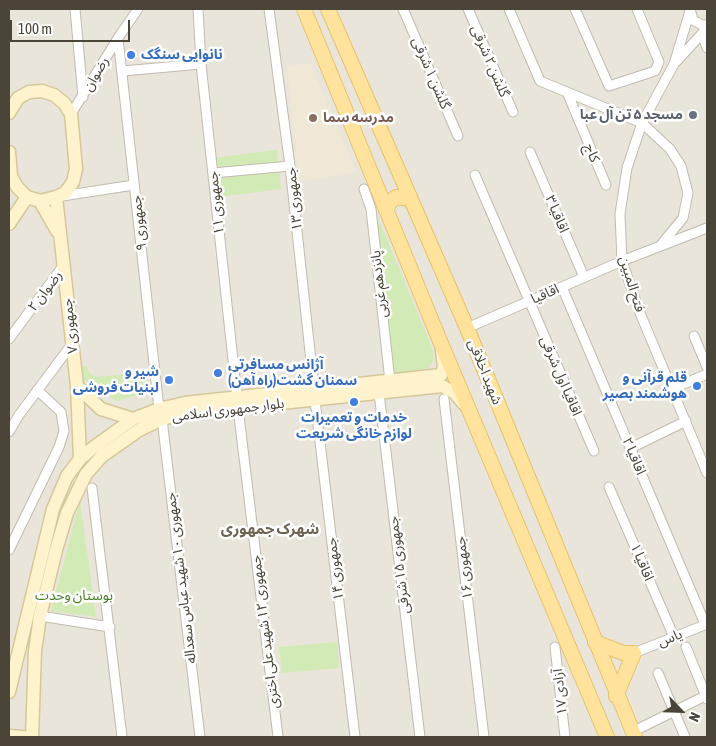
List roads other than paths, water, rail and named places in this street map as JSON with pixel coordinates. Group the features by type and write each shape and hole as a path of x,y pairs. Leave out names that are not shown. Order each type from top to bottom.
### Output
{"main road":[{"path":"304,9 369,184 386,210 607,737"},
{"name":"شهید اخلاقی","path":"328,9 467,328 616,696 634,735"},
{"path":"369,184 388,182 394,179 398,172"},
{"path":"386,210 390,202 396,197 410,199"},
{"path":"595,642 623,653 634,653 616,696"}],"street":[{"path":"75,9 83,97"},
{"name":"رضوان","path":"71,114 138,9"},
{"name":"جمهوری ۱۱","path":"198,9 201,64 238,403"},
{"name":"جمهوری ۱۳","path":"269,9 290,166 314,394"},
{"name":"گلشن ۱ شرقی","path":"405,9 458,136"},
{"name":"گلشن ۲ شرقی","path":"468,9 513,112"},
{"path":"509,9 540,81 642,123 670,149 681,166 688,193 683,218 660,246"},
{"path":"575,9 609,86 655,71 659,62 637,9"},
{"path":"690,10 697,23 705,29 707,48"},
{"path":"674,64 690,10"},
{"path":"674,64 705,29"},
{"name":"جمهوری ۹","path":"118,38 161,414"},
{"path":"123,71 201,64"},
{"name":"فتح المبین","path":"674,64 642,123 627,168 620,214 622,260 640,313 707,473"},
{"path":"9,112 18,98 29,92 42,91 54,95 71,114 76,169 72,182 65,193 56,197"},
{"name":"کاج","path":"567,92 606,185"},
{"path":"9,152 10,178 27,197 40,201 134,185"},
{"name":"اقاقیا ۳","path":"530,152 584,277"},
{"path":"213,173 290,166"},
{"path":"475,176 529,301"},
{"name":"پانزدهم غربی","path":"369,184 390,381"},
{"path":"9,224 27,197"},
{"name":"جمهوری ۷","path":"56,197 77,386 80,459"},
{"path":"40,201 60,236"},
{"name":"اقاقیا","path":"467,328 622,260 707,228"},
{"name":"رضوان ۲","path":"9,339 63,266"},
{"name":"اقاقیا ۲","path":"562,287 706,624"},
{"name":"اقاقیا اول شرقی","path":"529,301 594,451"},
{"path":"694,336 707,366"},
{"path":"440,341 444,367 442,387 455,393 470,412"},
{"path":"9,432 37,390 72,344"},
{"path":"672,389 707,374"},
{"name":"بلوار جمهوری اسلامی","path":"32,737 35,651 40,616 40,587 53,509 67,476 80,459 133,419 161,414 187,413 238,403 314,394 390,381 442,387"},
{"path":"77,386 101,409 133,419"},
{"name":"بلوار جمهوری اسلامی","path":"314,394 378,393 442,387"},
{"name":"جمهوری ۱۶","path":"442,387 484,737"},
{"path":"9,550 59,447 64,431 61,412 37,390"},
{"name":"جمهوری ۱۵ شرقی","path":"378,393 420,737"},
{"name":"جمهوری ۱۴","path":"314,394 355,737"},
{"name":"جمهوری ۱۲ شهید علی اختری","path":"238,403 278,737"},
{"name":"بلوار جمهوری اسلامی","path":"9,692 40,587 66,513 86,474 102,456 161,414"},
{"name":"جمهوری ۱۰ شهید عباس سعداله","path":"161,414 200,737"},
{"path":"630,448 686,421"},
{"name":"اقاقیا ۱","path":"609,487 674,637"},
{"path":"92,488 122,737"},
{"path":"40,616 110,627"},
{"name":"یاس","path":"634,653 706,624"},
{"name":"آزادی ۱۷","path":"555,647 565,737"},
{"path":"634,735 707,696 686,647"},
{"path":"658,673 686,737"},
{"path":"9,736 23,737"}],"place":[{"name":"نانوایی سنگک","path":"131,55"},
{"name":"مسجد ۵ تن آل عبا","path":"693,115"},
{"name":"مدرسه سما","path":"313,118"},
{"name":"آژانس مسافرتی سمنان گشت(راه آهن)","path":"218,373"},
{"name":"شیر و لبنیات فروشی","path":"169,380"},
{"name":"قلم قرآنی و هوشمند بصیر","path":"697,386"},
{"name":"خدمات و تعمیرات لوازم خانگی شریعت","path":"354,402"}],"district":[{"name":"شهرک جمهوری","path":"270,529"}],"park label":[{"name":"بوستان وحدت","path":"74,596"}]}
